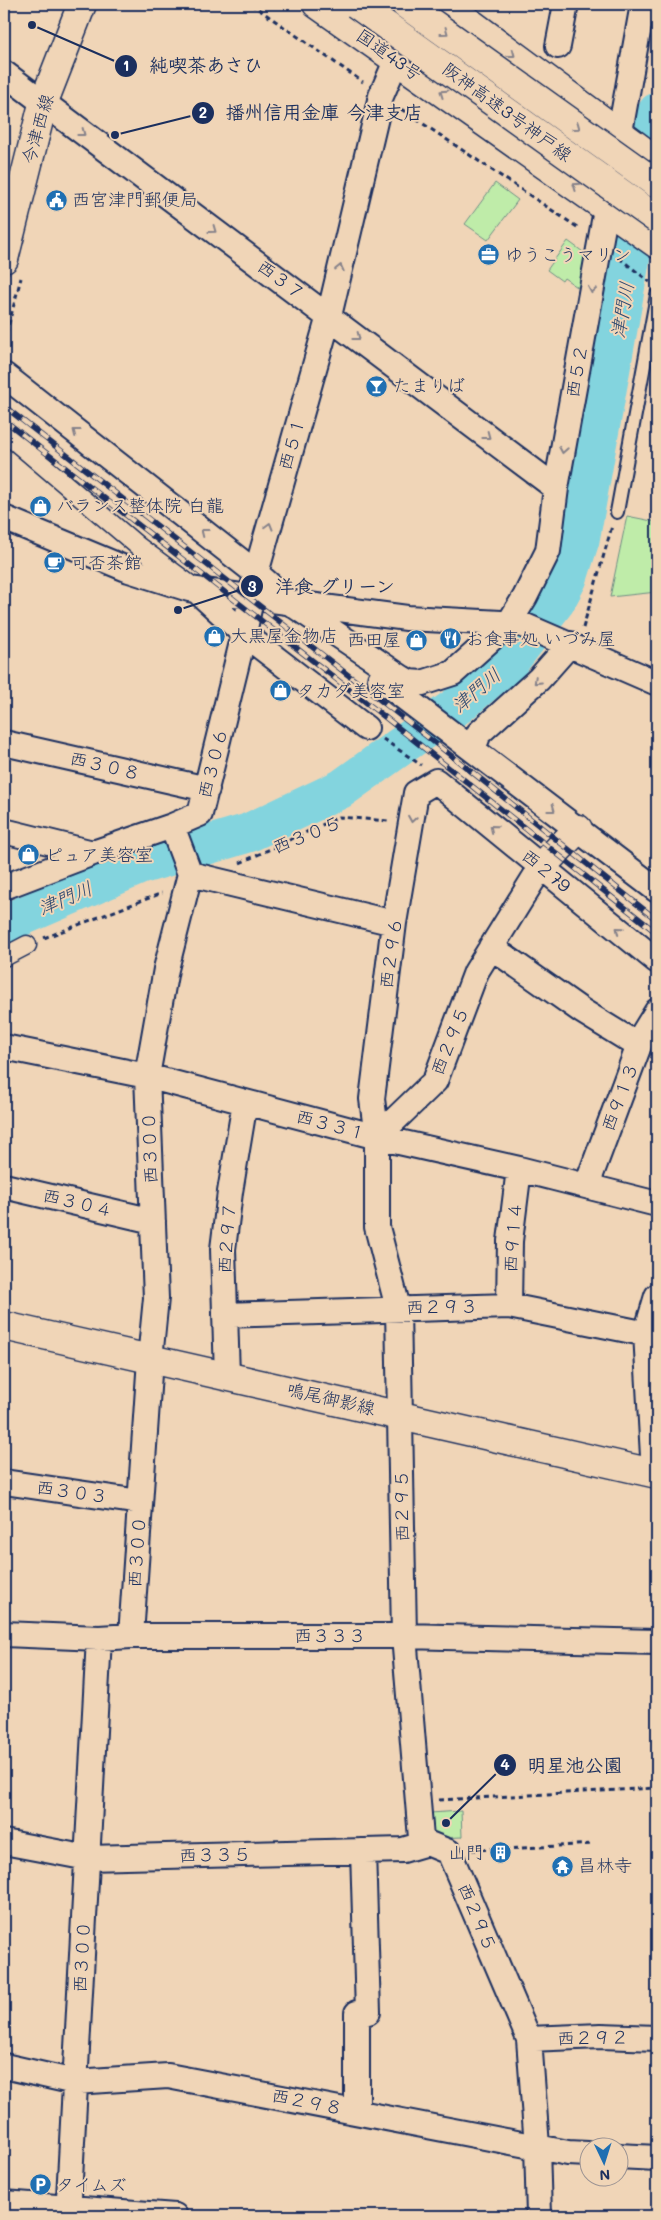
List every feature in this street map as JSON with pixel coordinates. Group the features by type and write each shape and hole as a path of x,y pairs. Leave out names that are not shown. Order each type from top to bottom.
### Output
{"main road":[{"name":"今津西線","path":"4,258 43,104 82,4"},
{"name":"国道43号","path":"317,4 657,244"},
{"name":"阪神高速3号神戸線","path":"356,4 657,220"},
{"name":"阪神高速3号神戸線","path":"405,4 657,184"},
{"path":"445,4 657,161"},
{"name":"西２９５","path":"541,867 578,829"},
{"name":"鳴尾御影線","path":"4,1326 400,1414 655,1474"}],"street":[{"name":"西５１","path":"253,596 256,573 328,316 381,96 396,60 405,4"},
{"path":"558,46 566,4"},
{"name":"西５２","path":"317,622 408,682 422,683 453,673 515,624 525,597 548,551 556,488 605,247 625,137 643,4"},
{"name":"西３７","path":"4,73 556,488"},
{"path":"4,375 256,573 289,602 317,622 323,635 657,890"},
{"path":"4,432 139,547 196,590 244,634 366,728"},
{"path":"4,518 129,570 196,590 253,596 407,618 515,624 564,642 657,683"},
{"name":"西３０６","path":"4,887 200,814 253,596"},
{"path":"472,749 479,733 539,680 564,642"},
{"name":"西３０８","path":"4,743 207,790"},
{"name":"西２９６","path":"377,1137 372,1099 394,923 416,793 436,781"},
{"name":"西２79","path":"436,781 657,961"},
{"path":"172,826 195,878 394,923"},
{"path":"4,831 93,853"},
{"name":"西２９５","path":"539,2216 537,2146 529,2039 449,1852 421,1838 404,1636 398,1308 377,1227 377,1137 435,1081 476,972 541,867"},
{"name":"西３００","path":"131,1636 156,1298 148,1076 166,969 195,878"},
{"path":"4,957 27,945"},
{"path":"491,947 582,1011 640,1046"},
{"name":"西９１３","path":"587,1185 644,1032 657,1011"},
{"name":"西３３１","path":"4,1047 148,1076 377,1137 587,1185 657,1204"},
{"name":"西２９７","path":"227,1376 223,1249 230,1192 245,1102"},
{"name":"西９１４","path":"510,1306 510,1241 519,1169"},
{"name":"西３０４","path":"4,1186 153,1221"},
{"path":"655,1474 652,1335 657,1296"},
{"name":"西２９３","path":"225,1315 398,1308 510,1306 652,1335"},
{"name":"西３０３","path":"4,1482 140,1502"},
{"name":"西３３３","path":"4,1634 99,1638 131,1636 404,1636 657,1642"},
{"name":"西３００","path":"68,2212 99,1638"},
{"name":"西３３５","path":"4,1842 88,1858 403,1850 428,1843"},
{"path":"357,2112 357,2013 368,2012 363,1851"},
{"name":"西２９２","path":"529,2039 601,2036 657,2038"},
{"name":"西２９８","path":"4,2066 75,2082 168,2076 537,2146 568,2154 578,2154"},
{"path":"628,2157 657,2158"},
{"path":"4,2203 68,2212 175,2216"}],"lane":[{"path":"616,512 657,295"}],"path":[{"path":"251,4 381,96 605,247 651,282"},
{"path":"564,642 583,628 616,512"},
{"path":"366,728 419,763"},
{"name":"西３０５","path":"27,945 195,878 339,817 411,823"},
{"path":"419,1801 657,1788"},
{"path":"504,1849 593,1844"}],"green space":[{"path":"495,183 518,200 488,240 465,224"},
{"path":"568,241 590,257 583,291 564,278 562,281 547,270"},
{"path":"627,516 657,522 657,592 610,597"},
{"path":"461,1811 462,1837 438,1838 431,1833 430,1813"}],"waterway":[{"name":"津門川","path":"4,924 140,865 248,833 341,789 457,706 509,662 556,601 568,578 580,540 657,112"}],"railway":[{"path":"4,406 467,768 657,920"},
{"path":"4,420 381,714 657,933"}],"place":[{"name":"純喫茶あさひ","path":"32,25"},
{"name":"播州信用金庫 今津支店","path":"115,135"},
{"name":"西宮津門郵便局","path":"56,200"},
{"name":"ゆうこうマリン","path":"489,255"},
{"name":"たまりば","path":"377,386"},
{"name":"バランス整体院 白龍","path":"40,506"},
{"name":"可否茶館","path":"54,563"},
{"name":"洋食 グリーン","path":"178,610"},
{"name":"大黒屋金物店","path":"214,636"},
{"name":"お食事処 いづみ屋","path":"450,639"},
{"name":"西田屋","path":"417,640"},
{"name":"タカダ美容室","path":"281,691"},
{"name":"ピュア美容室","path":"29,855"},
{"name":"明星池公園","path":"446,1823"},
{"name":"山門","path":"500,1853"},
{"name":"昌林寺","path":"562,1866"},
{"name":"タイムズ","path":"40,2185"}]}
